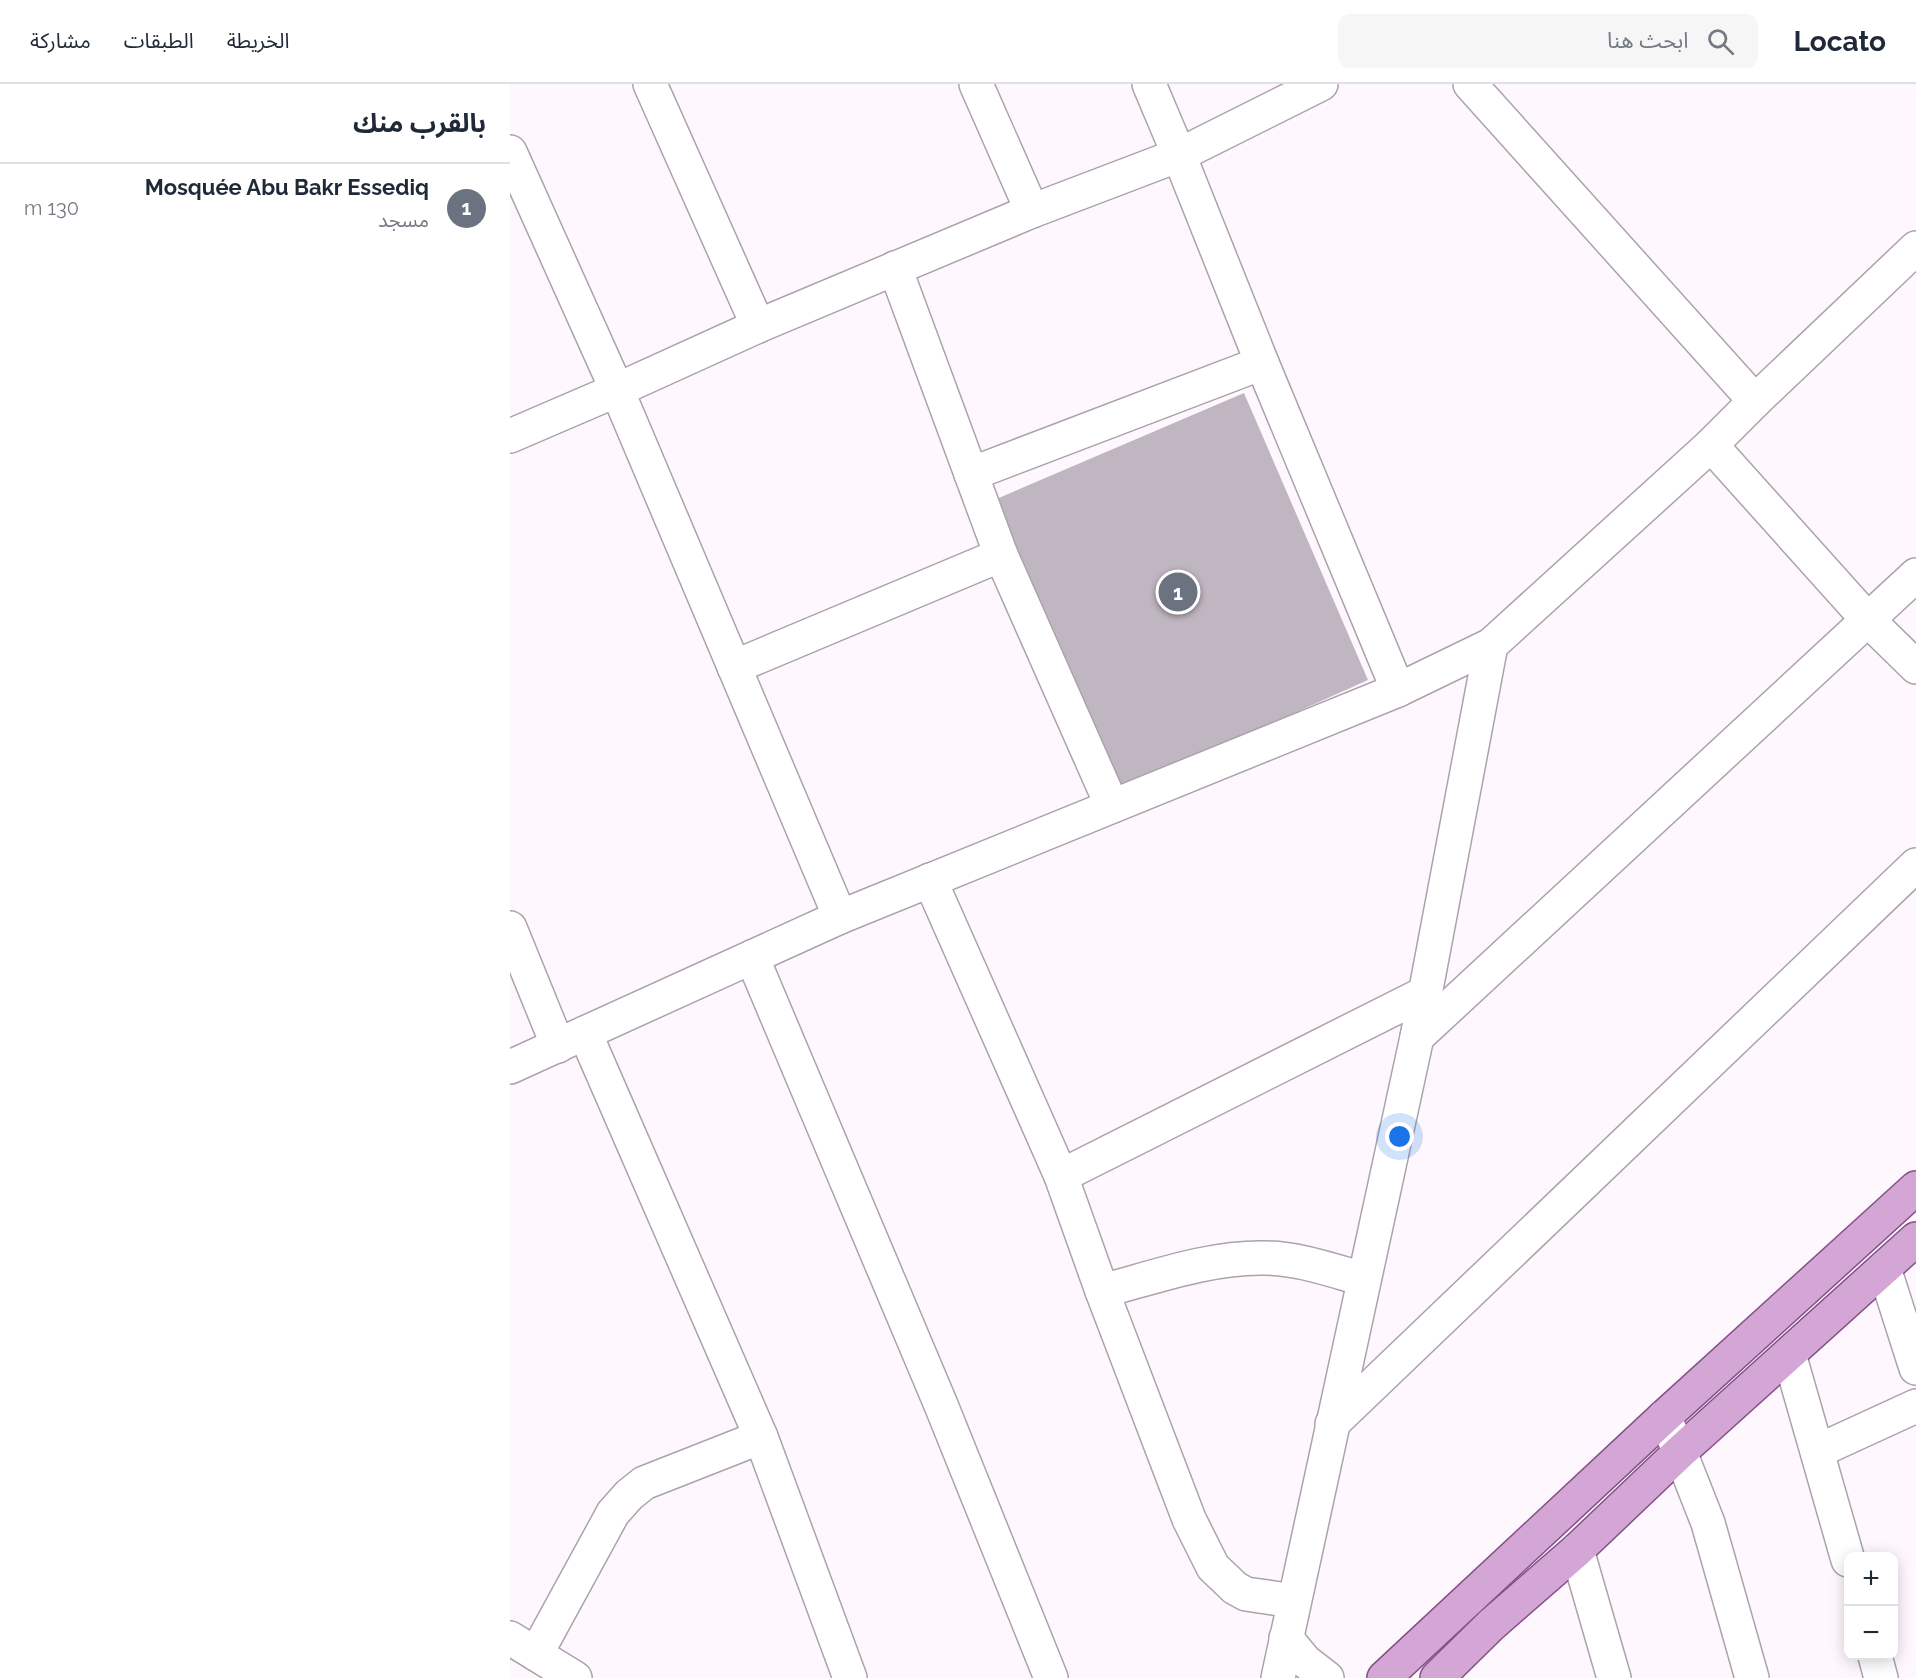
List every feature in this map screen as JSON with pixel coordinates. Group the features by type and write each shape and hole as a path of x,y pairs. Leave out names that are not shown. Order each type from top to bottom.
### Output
{"main road":[{"path":"1384,1678 1664,1417 1916,1188"},
{"path":"1437,1678 1491,1625 1916,1239"}],"street":[{"path":"650,84 758,326"},
{"path":"976,84 1032,211"},
{"path":"1149,84 1398,690"},
{"path":"510,436 895,268 1032,211 1179,155 1319,84"},
{"path":"1470,84 1755,401"},
{"path":"510,153 617,390 840,917"},
{"path":"510,1067 840,917 1398,690 1491,645 1711,445 1916,248"},
{"path":"895,268 1001,555 1112,807"},
{"path":"971,474 1262,363"},
{"path":"1711,445 1868,620 1916,667"},
{"path":"734,668 1001,555"},
{"path":"1417,1037 1916,575"},
{"path":"1278,1678 1417,1037 1491,645"},
{"path":"1332,1424 1916,865"},
{"path":"930,880 1061,1176 1189,1519 1213,1567 1235,1588 1246,1594 1294,1601"},
{"path":"510,928 572,1039 760,1437 850,1678"},
{"path":"752,957 941,1405 1050,1678"},
{"path":"1061,1176 1425,993"},
{"path":"1102,1290 1204,1264 1265,1257 1292,1260 1363,1279"},
{"path":"1884,1268 1916,1368"},
{"path":"1789,1354 1846,1552"},
{"path":"1818,1451 1916,1406"},
{"path":"1664,1417 1708,1523 1752,1678"},
{"path":"575,1678 523,1646 613,1513 644,1482 760,1437"},
{"path":"1576,1550 1614,1678"},
{"path":"1286,1638 1305,1660 1327,1678"},
{"path":"1876,1660 1881,1678"}],"building":[{"path":"1244,393 1368,680 1116,793 987,503"}],"place":[{"name":"Mosquée Abu Bakr Essediq","path":"1178,592"}]}
